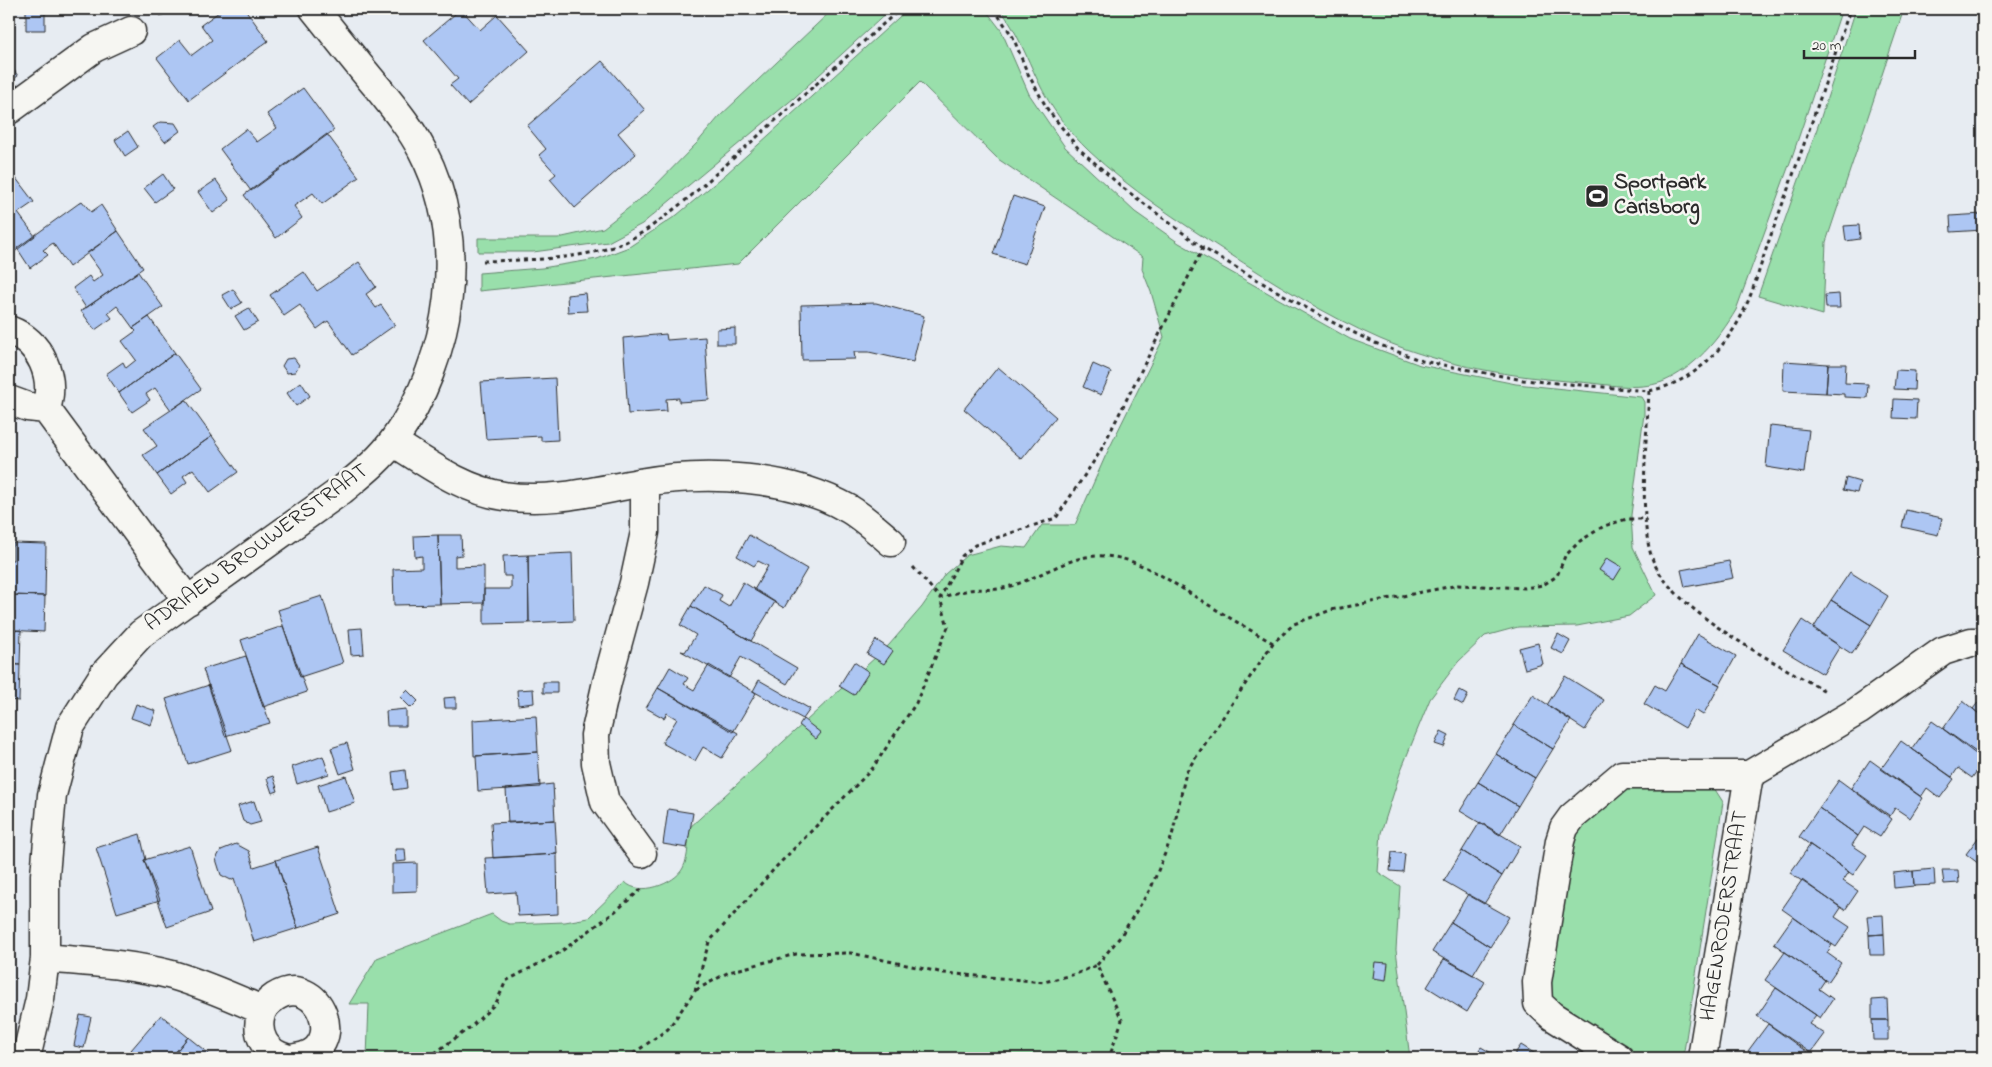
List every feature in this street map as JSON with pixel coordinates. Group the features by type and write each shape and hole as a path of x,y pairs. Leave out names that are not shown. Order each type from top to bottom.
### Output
{"street":[{"name":"ADRIAEN BROUWERSTRAAT","path":"26,1058 40,999 45,958 46,875 52,794 70,726 104,674 121,653 141,634 342,490 368,468 393,442 411,413 430,373 444,329 450,262 448,230 423,151 410,128 314,9"},
{"path":"9,110 94,48 131,31"},
{"path":"9,330 29,341 39,353 46,366 48,401 46,409"},
{"path":"9,400 28,407 46,409 188,601"},
{"path":"393,442 448,476 503,496 546,499 645,482 705,476 751,479 819,495 850,510 891,542"},
{"path":"642,853 605,802 596,763 595,735 607,682 634,583 645,532 645,482"},
{"path":"1619,1058 1552,1016 1538,1003 1537,982 1564,828 1572,817 1622,775 1749,775 1858,711 1943,652 1971,642 1983,642"},
{"name":"HAGENRODERSTRAAT","path":"1702,1058 1749,775"},
{"path":"45,958 108,964 170,974 208,986 262,1010"},
{"path":"286,1058 276,1056 266,1047 260,1036 259,1022 262,1010 275,997 292,992 304,994 314,1000 323,1011 326,1025 324,1039 315,1050 303,1057 296,1058"}],"path":[{"path":"450,262 575,256 614,246 656,224 698,190 900,9"},
{"path":"994,9 1013,37 1027,72 1048,110 1078,148 1122,187 1203,248 1330,321 1375,343 1422,361 1523,380 1650,391 1668,387 1694,374 1711,357 1735,326 1750,294 1789,187 1850,9"},
{"path":"940,598 962,556 975,545 1056,518 1100,452 1203,248"},
{"path":"1650,391 1646,519 1652,556 1665,583 1709,621 1829,694"},
{"path":"695,991 729,972 796,954 851,954 944,973 1044,982 1076,974 1097,965 1120,937 1151,888 1172,836 1186,772 1273,643 1294,624 1331,610 1458,585 1525,588 1543,585 1557,576 1565,556 1580,541 1604,526 1627,519 1646,519"},
{"path":"627,1058 668,1029 695,991 709,942 776,867 872,769 916,703 948,627 940,598 891,542"},
{"path":"940,598 970,590 1002,589 1025,582 1041,573 1074,561 1104,556 1126,559 1151,570 1273,643"},
{"path":"428,1058 478,1020 496,1002 506,982 559,953 612,914 645,886 642,853"},
{"path":"1097,965 1122,1020 1109,1058"}],"green space":[{"path":"833,9 891,9 794,98 642,224 608,242 533,252 478,252 478,238 558,238 603,228 649,192 697,143 719,117"},
{"path":"908,9 985,9 1001,30 1029,94 1065,147 1135,212 1179,243 1350,339 1420,365 1516,384 1641,397 1644,402 1644,414 1631,515 1633,547 1656,595 1629,616 1577,626 1518,627 1485,636 1458,662 1430,699 1401,770 1381,833 1378,872 1400,886 1396,950 1410,1058 367,1058 369,1004 349,1004 377,958 492,914 509,924 565,922 588,918 625,882 631,886 647,888 656,887 673,879 679,874 685,863 688,849 688,829 889,645 922,607 945,574 967,555 1001,546 1026,548 1042,525 1075,525 1105,457 1164,337 1142,269 1143,257 998,159 920,82 738,264 479,291 479,273 542,268 597,259 629,247 677,215 726,174"},
{"path":"1000,9 1842,9 1792,157 1736,310 1714,342 1685,369 1662,382 1652,385 1632,386 1529,377 1453,363 1380,339 1340,320 1301,298 1172,216 1137,191 1089,151 1067,127 1048,100 1016,35"},
{"path":"1856,9 1904,9 1826,242 1823,315 1758,296 1819,123"},
{"path":"1630,786 1714,788 1723,802 1684,1051 1678,1058 1638,1058 1569,1016 1550,998 1548,989 1571,845 1576,831"}],"building":[{"path":"26,9 45,9 45,30 26,30"},
{"path":"223,9 245,9 268,41 189,100 157,58 180,40 192,55 212,40 201,25"},
{"path":"461,9 480,30 497,15 529,51 468,105 450,85 458,79 424,40"},
{"path":"602,61 645,110 618,133 636,154 575,208 550,179 556,174 539,155 546,149 527,126"},
{"path":"9,63 18,76 9,82"},
{"path":"303,88 334,130 251,191 220,149 246,129 257,142 277,128 267,114"},
{"path":"160,122 175,123 180,131 165,142 153,127"},
{"path":"128,131 138,147 125,156 115,140"},
{"path":"327,134 359,177 322,204 313,193 294,206 302,218 276,238 244,195"},
{"path":"9,169 34,202 18,213 35,236 9,256"},
{"path":"163,174 173,189 155,202 144,188"},
{"path":"216,180 230,200 213,213 198,192"},
{"path":"1013,196 1045,207 1025,264 993,254"},
{"path":"82,201 91,212 101,205 118,231 69,267 53,243 43,250 48,255 30,268 17,248"},
{"path":"1983,214 1983,230 1951,232 1950,216"},
{"path":"1859,225 1860,239 1846,241 1844,226"},
{"path":"118,231 143,268 86,308 73,288 89,276 93,282 103,275 87,253"},
{"path":"359,262 376,287 366,294 376,308 381,305 395,325 352,355 328,321 317,329 300,305 284,316 270,295 304,272 317,291"},
{"path":"138,272 163,307 133,328 117,306 108,313 112,318 95,330 81,311"},
{"path":"233,289 242,303 231,309 222,295"},
{"path":"585,293 587,311 568,312 567,295"},
{"path":"1839,294 1840,308 1826,308 1825,295"},
{"path":"876,303 924,316 913,362 869,352 854,352 855,359 802,360 801,305"},
{"path":"249,308 258,322 244,330 235,316"},
{"path":"149,317 175,353 119,393 106,374 123,362 126,368 136,360 122,341 136,331 133,328"},
{"path":"735,328 735,344 717,344 717,329"},
{"path":"666,334 667,340 705,337 709,400 679,402 679,398 666,399 667,411 628,414 623,338"},
{"path":"175,353 201,389 171,410 155,388 146,394 150,400 132,412 119,393"},
{"path":"294,358 299,365 295,372 287,373 282,366 286,359"},
{"path":"1784,361 1828,364 1826,393 1783,391"},
{"path":"1093,364 1111,372 1101,395 1083,387"},
{"path":"1828,364 1846,364 1845,383 1868,384 1867,398 1844,397 1844,394 1826,393"},
{"path":"998,367 1056,417 1022,459 964,409"},
{"path":"1896,370 1915,371 1914,390 1894,389"},
{"path":"555,378 558,440 541,441 541,436 486,439 481,382"},
{"path":"301,382 310,396 296,406 287,393"},
{"path":"1894,399 1917,400 1916,419 1893,418"},
{"path":"186,400 212,436 157,475 143,455 157,446 144,428"},
{"path":"1770,426 1809,430 1804,473 1766,467"},
{"path":"212,436 238,472 210,492 193,469 183,476 187,482 171,494 157,475"},
{"path":"1846,478 1860,482 1857,493 1843,490"},
{"path":"1906,510 1942,518 1938,535 1902,527"},
{"path":"438,535 461,535 462,555 455,556 455,567 484,566 484,603 440,604"},
{"path":"438,535 440,604 394,605 393,569 422,568 422,556 415,557 414,536"},
{"path":"749,535 807,569 784,608 754,590 768,566 758,561 754,566 737,556"},
{"path":"13,543 46,544 45,596 9,595 9,560 13,560"},
{"path":"572,553 574,621 529,623 528,555"},
{"path":"528,555 529,623 484,624 484,589 511,589 511,576 504,576 503,556"},
{"path":"1607,558 1622,567 1614,580 1599,570"},
{"path":"1729,561 1733,578 1685,587 1681,570"},
{"path":"1850,572 1888,596 1871,625 1831,600"},
{"path":"743,582 775,602 751,641 691,606 704,585 722,595 719,601 729,607"},
{"path":"9,595 45,596 44,632 9,630"},
{"path":"322,596 343,663 300,677 278,610"},
{"path":"1831,600 1871,625 1852,654 1813,629"},
{"path":"691,606 797,668 787,684 741,657 729,678 681,651 685,652 696,635 680,625"},
{"path":"1802,620 1840,646 1823,674 1783,650"},
{"path":"283,626 307,692 263,707 241,640"},
{"path":"362,628 364,654 351,655 349,629"},
{"path":"9,630 21,630 20,665 9,664"},
{"path":"1558,634 1570,641 1563,654 1551,648"},
{"path":"1698,634 1736,656 1720,685 1681,664"},
{"path":"876,640 893,651 884,664 867,654"},
{"path":"1538,643 1543,664 1525,669 1519,648"},
{"path":"246,656 270,723 225,736 203,669"},
{"path":"854,662 869,672 854,695 839,686"},
{"path":"9,664 20,665 19,701 9,700"},
{"path":"1681,664 1720,685 1703,715 1695,710 1685,728 1644,704 1655,685 1665,691"},
{"path":"709,665 756,693 733,732 658,688 670,667 688,678 684,684 694,690"},
{"path":"1565,676 1604,700 1585,730 1547,705"},
{"path":"759,680 810,709 803,719 753,691"},
{"path":"543,682 557,682 557,693 543,693"},
{"path":"209,685 232,750 188,764 166,699"},
{"path":"658,688 738,733 722,758 703,747 695,761 662,743 677,719 667,713 664,718 646,708"},
{"path":"533,689 534,703 518,705 517,690"},
{"path":"407,690 418,701 411,708 400,697"},
{"path":"1459,690 1468,695 1463,705 1454,700"},
{"path":"1533,695 1571,720 1553,749 1514,725"},
{"path":"1983,696 1983,717 1973,709"},
{"path":"456,697 456,708 445,708 444,698"},
{"path":"1963,701 1983,717 1981,758 1943,729"},
{"path":"136,704 156,711 151,725 131,718"},
{"path":"406,709 406,726 387,726 386,711"},
{"path":"536,716 538,752 474,756 473,720"},
{"path":"803,719 821,733 816,739 799,725"},
{"path":"1932,721 1983,757 1983,762 1972,778 1958,768 1952,777 1912,749"},
{"path":"1514,725 1553,749 1535,778 1496,754"},
{"path":"1441,731 1449,735 1444,747 1435,744"},
{"path":"1901,741 1954,779 1940,798 1927,788 1921,797 1881,769"},
{"path":"347,743 355,769 340,774 331,748"},
{"path":"538,752 540,787 478,791 476,756"},
{"path":"1496,754 1535,778 1518,806 1478,782"},
{"path":"323,756 329,774 297,784 292,767"},
{"path":"1870,760 1923,798 1910,818 1895,808 1890,816 1851,788"},
{"path":"405,770 407,788 394,790 392,772"},
{"path":"273,776 278,791 272,793 267,778"},
{"path":"346,776 355,803 326,812 318,785"},
{"path":"1839,780 1892,819 1880,837 1864,827 1858,836 1819,808"},
{"path":"1478,782 1518,806 1500,835 1460,811"},
{"path":"553,784 555,820 508,823 506,789"},
{"path":"254,801 261,822 250,825 243,821 238,806"},
{"path":"1819,808 1858,836 1852,845 1867,855 1853,875 1799,837"},
{"path":"668,809 693,813 687,848 663,844"},
{"path":"555,820 557,854 493,858 491,823"},
{"path":"1480,822 1520,846 1502,876 1462,851"},
{"path":"1983,831 1983,842 1978,838"},
{"path":"140,834 146,860 144,860 160,900 117,913 96,848"},
{"path":"1978,838 1983,842 1983,857 1979,864 1966,854"},
{"path":"236,844 249,851 254,867 276,860 298,928 254,942 234,878 231,880 221,875 216,859 221,850"},
{"path":"1810,845 1849,872 1843,881 1858,891 1845,910 1790,873"},
{"path":"190,846 211,912 167,927 144,860"},
{"path":"318,847 340,914 298,928 276,860"},
{"path":"395,849 405,849 406,861 396,862"},
{"path":"1462,851 1502,876 1484,904 1444,881"},
{"path":"1392,852 1405,854 1403,872 1390,871"},
{"path":"557,854 558,914 518,916 516,892 488,894 485,858"},
{"path":"417,863 417,891 392,892 392,864"},
{"path":"1934,869 1935,885 1914,886 1913,871"},
{"path":"1942,870 1958,870 1959,883 1944,884"},
{"path":"1913,871 1914,886 1894,888 1893,873"},
{"path":"1802,880 1841,908 1835,917 1850,927 1836,947 1782,909"},
{"path":"1468,894 1509,917 1490,947 1451,922"},
{"path":"1883,915 1884,934 1869,935 1867,916"},
{"path":"1793,917 1832,945 1827,953 1841,963 1828,982 1774,944"},
{"path":"1451,922 1490,947 1473,975 1432,952"},
{"path":"1884,934 1885,955 1870,955 1869,935"},
{"path":"1785,952 1825,980 1819,989 1833,999 1820,1018 1765,980"},
{"path":"1445,958 1485,982 1467,1012 1427,987"},
{"path":"1375,962 1388,963 1386,980 1373,978"},
{"path":"1776,988 1816,1015 1809,1024 1825,1034 1811,1053 1757,1016"},
{"path":"1887,999 1888,1020 1872,1020 1872,1000"},
{"path":"80,1015 91,1017 84,1048 74,1046"},
{"path":"161,1015 188,1037 171,1058 141,1058 131,1050"},
{"path":"1872,1020 1888,1020 1888,1040 1873,1040"},
{"path":"1768,1024 1807,1052 1803,1058 1758,1058 1748,1051"},
{"path":"188,1037 214,1058 171,1058"},
{"path":"1521,1045 1542,1058 1512,1058"},
{"path":"1481,1047 1500,1058 1474,1058"}],"place":[{"name":"Sportpark Carisborg","path":"1597,196"}]}
